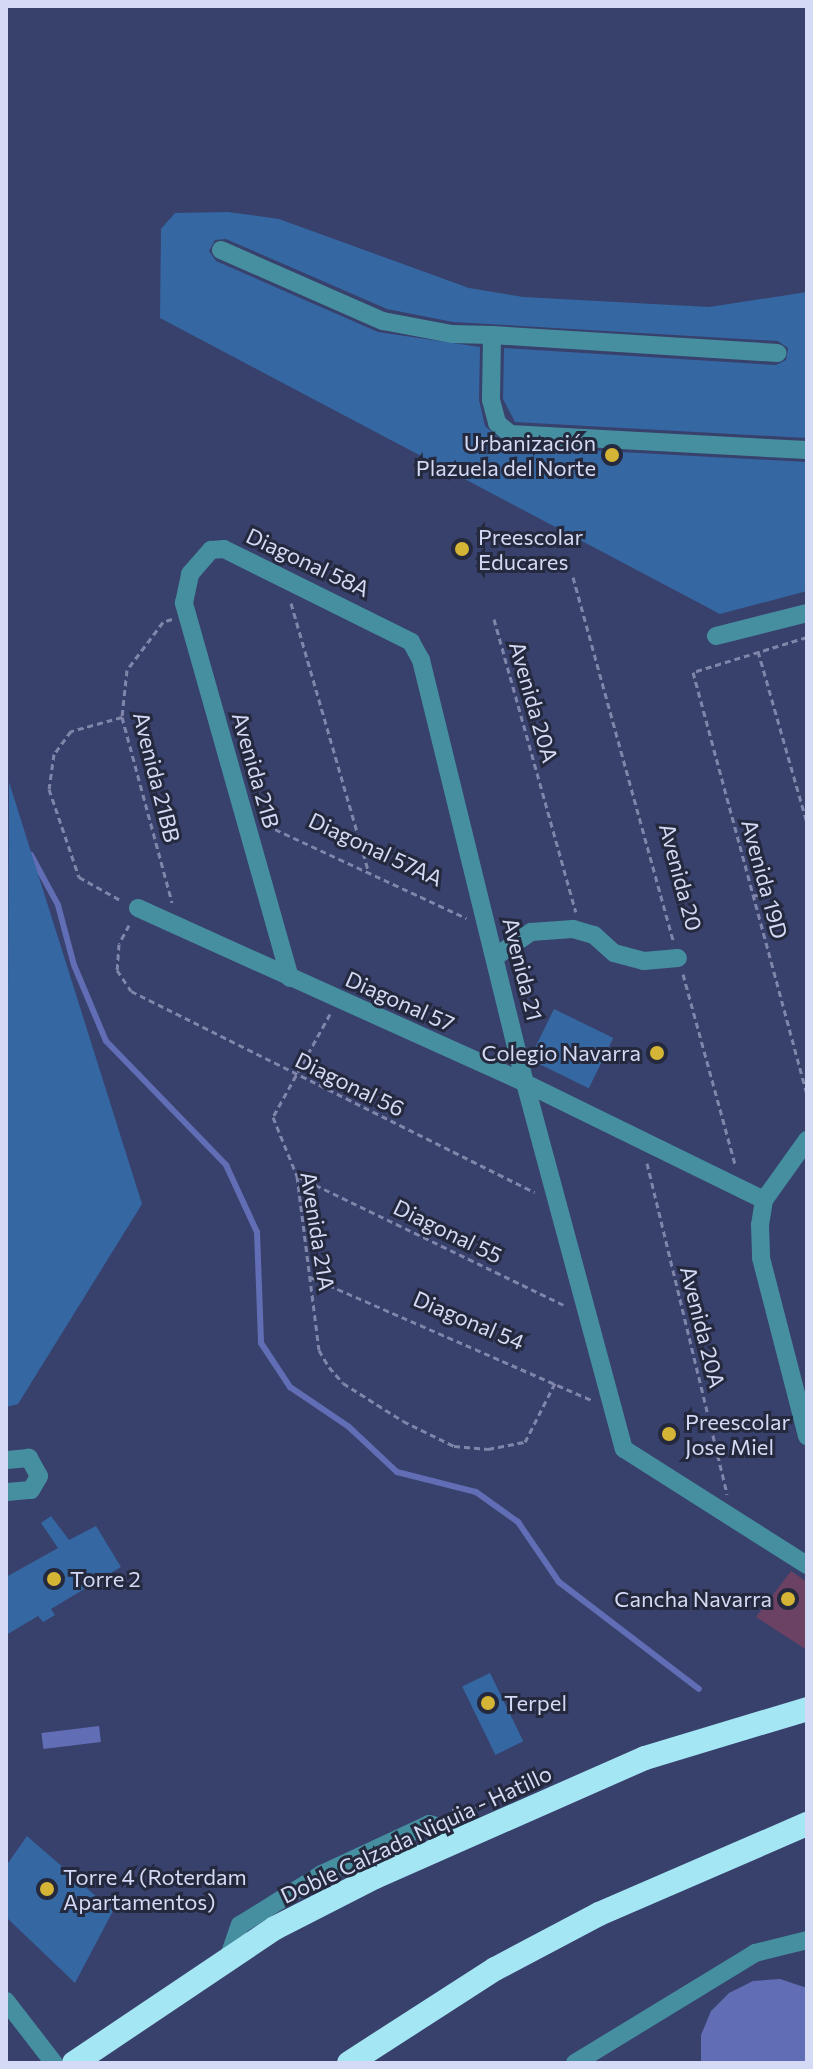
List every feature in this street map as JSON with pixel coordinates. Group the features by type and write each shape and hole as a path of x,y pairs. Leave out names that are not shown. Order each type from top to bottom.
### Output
{"highway":[{"name":"Doble Calzada Niquia - Hatillo","path":"74,2063 275,1928 375,1877 677,1745 807,1709"},
{"path":"349,2063 495,1969 586,1921 807,1824"}],"street":[{"path":"221,250 383,321 452,334 777,353"},
{"path":"492,335 491,400 497,423 510,434 807,450"},
{"name":"Diagonal 58A","path":"190,574 201,557 224,549 411,642"},
{"name":"Avenida 21B","path":"190,574 184,603 290,978"},
{"path":"716,636 807,613"},
{"name":"Avenida 21","path":"411,642 421,660 525,1083 610,1407 624,1449 734,1521"},
{"name":"Diagonal 57","path":"138,908 525,1083 764,1200"},
{"path":"495,957 531,932 581,931 594,935 614,953 644,961 678,958"},
{"path":"807,1140 764,1200 761,1258 807,1436"},
{"path":"7,1457 29,1458 39,1476 31,1490 6,1492 7,1457"},
{"path":"734,1521 807,1565"},
{"path":"575,2063 755,1953 807,1940"},
{"path":"6,2001 54,2063"}],"path":[{"path":"283,577 369,873"},
{"name":"Avenida 20","path":"573,577 742,1189"},
{"name":"Avenida 21BB","path":"179,927 122,717 127,670 163,622 187,615"},
{"name":"Avenida 20A","path":"494,619 581,931"},
{"path":"807,637 758,651 807,823"},
{"name":"Avenida 19D","path":"758,651 693,672 807,1094"},
{"path":"122,717 71,731 54,754 49,789 79,877 138,908"},
{"name":"Diagonal 57AA","path":"244,815 488,928"},
{"path":"753,896 769,892"},
{"name":"Diagonal 56","path":"138,908 119,944 117,970 131,991 556,1203"},
{"name":"Avenida 21A","path":"338,1000 273,1117 297,1176 319,1350 343,1383 454,1446 488,1449 525,1442 555,1383"},
{"name":"Avenida 20A","path":"641,1140 734,1521"},
{"name":"Diagonal 55","path":"297,1176 586,1315"},
{"name":"Diagonal 54","path":"310,1277 610,1407"}],"shaded area":[{"name":"Cancha Navarra","path":"791,1571 807,1582 807,1650 756,1617"}],"water":[{"path":"99,1726 101,1742 43,1749 41,1733"},
{"path":"780,1979 807,1988 807,2063 701,2063 701,2035 711,2011 729,1993 753,1981"}],"building":[{"name":"Urbanización Plazuela del Norte","path":"228,212 279,219 469,288 523,297 709,307 807,292 807,438 515,422 503,399 504,348 776,365 786,360 788,348 778,341 453,322 387,309 226,239 215,240 209,251 216,261 378,332 480,347 479,400 485,426 508,446 807,462 807,591 720,614 160,318 161,229 175,213"},
{"path":"9,782 142,1204 18,1404 6,1407"},
{"path":"554,1009 613,1038 589,1088 529,1059"},
{"name":"Torre 2","path":"51,1516 69,1540 96,1526 121,1567 51,1609 55,1615 43,1622 38,1616 6,1635 6,1577 58,1548 41,1523"},
{"name":"Terpel","path":"490,1673 523,1741 495,1755 462,1687"},
{"name":"Torre 4 (Roterdam Apartamentos)","path":"27,1836 113,1911 75,1983 6,1917 6,1866"}],"waterway":[{"path":"31,855 58,905 74,965 106,1041 226,1165 257,1232 261,1343 290,1387 349,1427 397,1472 476,1492 518,1522 559,1582 699,1689"}],"place":[{"name":"Urbanización Plazuela del Norte","path":"612,455"},
{"name":"Preescolar Educares","path":"462,549"},
{"name":"Colegio Navarra","path":"657,1053"},
{"name":"Preescolar Jose Miel","path":"669,1434"},
{"name":"Torre 2","path":"54,1579"},
{"name":"Cancha Navarra","path":"788,1599"},
{"name":"Terpel","path":"488,1703"},
{"name":"Torre 4 (Roterdam Apartamentos)","path":"47,1889"}]}
